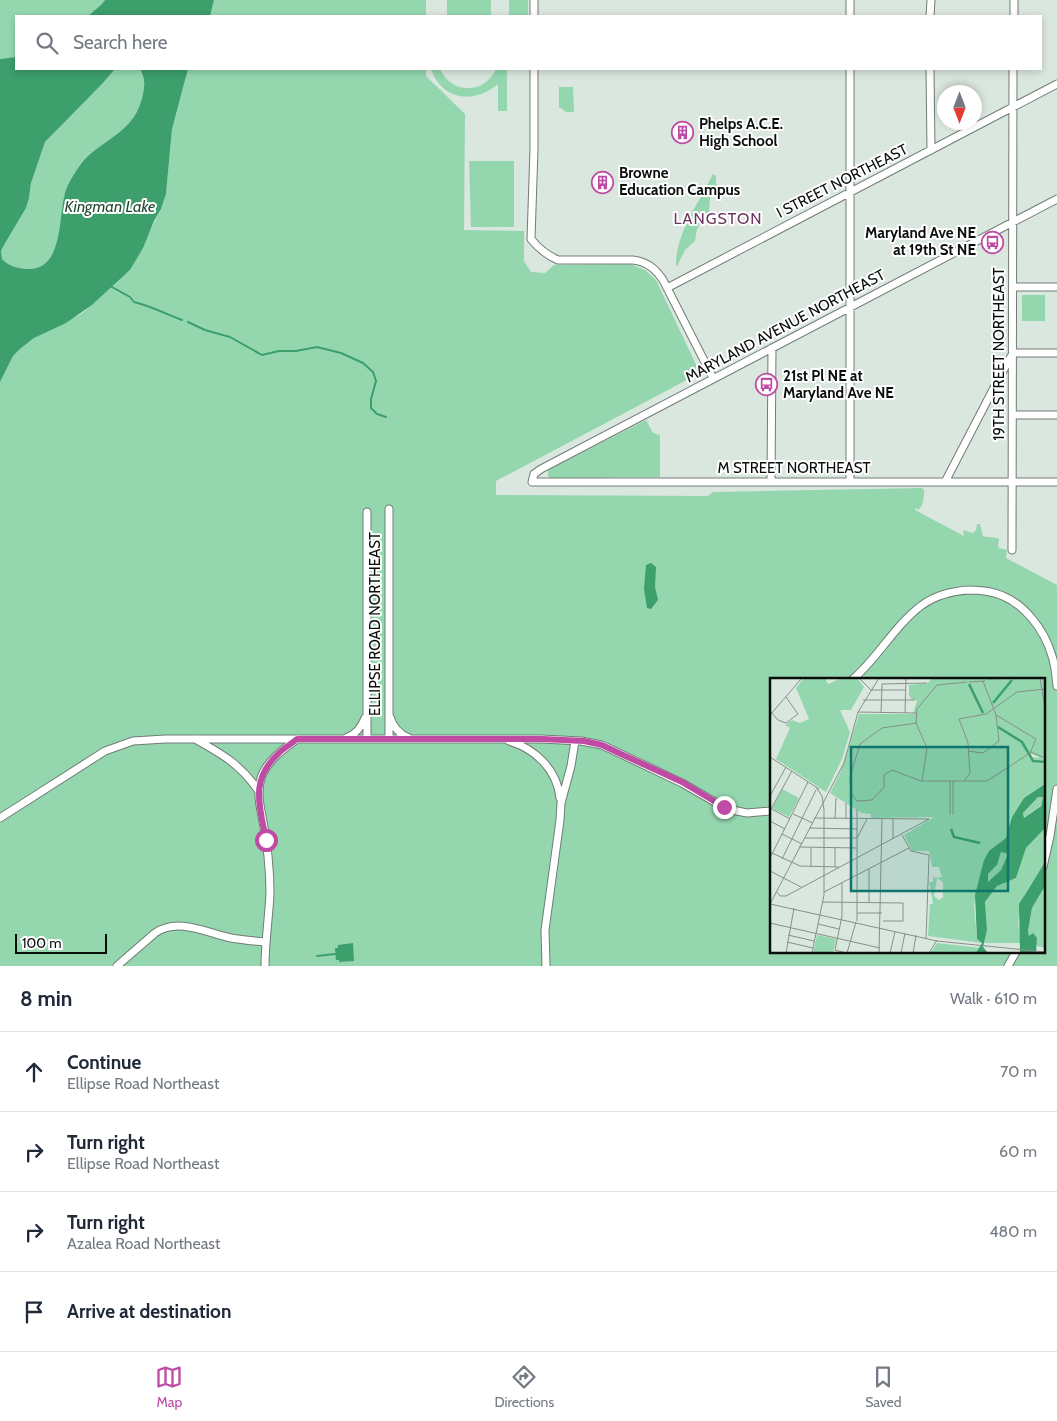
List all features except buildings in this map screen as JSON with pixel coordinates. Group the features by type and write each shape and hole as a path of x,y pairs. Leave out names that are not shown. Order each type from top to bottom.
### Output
{"street":[{"path":"534,0 534,15"},
{"path":"850,0 850,15"},
{"path":"930,0 930,15"},
{"path":"1014,0 1014,15"},
{"path":"534,70 531,239 540,250 558,260 626,260 640,261 650,266 661,277 714,378"},
{"path":"850,70 850,482"},
{"path":"930,70 931,150"},
{"name":"19TH STREET NORTHEAST","path":"1012,550 1013,70"},
{"name":"I STREET NORTHEAST","path":"667,288 1057,84"},
{"name":"MARYLAND AVENUE NORTHEAST","path":"532,482 534,474 541,468 1057,199"},
{"path":"1013,287 1057,287"},
{"path":"771,482 772,348"},
{"path":"945,482 1013,354 1057,354"},
{"path":"1013,415 1057,415"},
{"name":"M STREET NORTHEAST","path":"532,482 1057,482"},
{"name":"ELLIPSE ROAD NORTHEAST","path":"389,509 389,739"},
{"path":"367,512 367,739"},
{"path":"854,678 867,666 894,632 920,607 940,596 959,591 976,590 1008,598 1033,620 1050,650 1057,686"},
{"path":"343,739 358,730 367,712"},
{"path":"389,714 393,726 411,739"},
{"path":"0,818 105,751 133,741 165,739 575,740 596,744 616,751 682,782 727,808 747,814 770,811"},
{"path":"194,739 238,766 249,776 258,790"},
{"path":"265,966 270,872 258,790 268,764 297,739"},
{"path":"504,739 524,747 548,766 556,781 561,803"},
{"path":"546,966 545,936 561,803 571,766 575,740"},
{"path":"1044,863 1057,788"},
{"path":"117,966 155,933 170,926 190,928 240,940 266,942"},
{"path":"1008,966 1015,954"}],"shaded area":[{"path":"0,0 105,0 89,15 15,15 15,57 0,59"},
{"path":"214,0 426,0 426,15 210,15"},
{"path":"447,0 491,0 491,15 447,15"},
{"path":"509,0 528,0 528,15 509,15"},
{"path":"114,70 140,70 144,84 143,94 134,117 120,133 84,160 73,176 65,193 58,239 49,260 41,266 30,269 11,266 2,259 1,251 26,208 31,183 45,142"},
{"path":"188,70 426,70 426,76 465,114 464,230 524,231 524,261 531,272 545,273 554,265 630,264 645,270 656,280 700,373 496,481 496,495 708,496 713,492 922,488 924,490 923,503 918,510 915,508 915,510 964,536 963,530 973,533 976,530 977,524 980,524 983,536 999,539 999,548 1007,550 1006,558 1057,585 1057,966 0,966 0,382 13,356 20,349 34,338 81,314 130,270 161,209 166,194 172,129"},
{"path":"431,70 441,70 445,77 460,87 477,87 491,77 495,70 507,70 507,111 498,111 498,84 479,95 460,96 443,88 436,80"},
{"path":"559,87 573,87 574,112 566,112 559,108"},
{"path":"469,161 514,161 514,227 471,227"},
{"path":"713,174 716,176 718,188 710,198 709,211 697,229 695,241 685,250 676,266 676,257 684,229"},
{"path":"1022,295 1045,295 1045,321 1022,321"},
{"path":"646,420 653,433 660,435 660,477 550,478 548,476 548,470"}],"water":[{"path":"105,0 214,0 210,15 89,15"},
{"name":"Kingman Lake","path":"15,57 15,70 114,70 45,142 31,183 26,208 1,251 2,259 7,263 26,269 38,267 47,261 53,252 60,229 66,189 79,167 84,160 120,132 134,117 139,107 144,87 144,78 140,70 188,70 172,129 166,194 143,248 130,270 92,305 66,323 34,338 20,349 13,356 0,382 0,59"},
{"path":"651,563 656,567 655,587 658,600 651,609 647,608 644,589 646,565"},
{"path":"353,943 354,961 339,962 339,960 336,960 335,948 338,948 338,945"}],"waterway":[{"path":"112,287 130,297 134,302 182,320"},
{"path":"188,322 205,330 230,337 262,355 279,351 296,351 317,347 341,353 363,363 373,372 376,381 371,399 371,408 377,414 386,417"},
{"path":"317,956 335,954"}],"place":[{"name":"Phelps A.C.E. High School","path":"683,133"},
{"name":"Browne Education Campus","path":"603,182"},
{"name":"Maryland Ave NE at 19th St NE","path":"992,242"},
{"name":"21st Pl NE at Maryland Ave NE","path":"767,385"}],"district":[{"name":"LANGSTON","path":"718,218"}],"route":[{"path":"266,840 258,790 262,776 268,764 297,739 542,739 584,741 602,745 682,782 724,807"}]}
